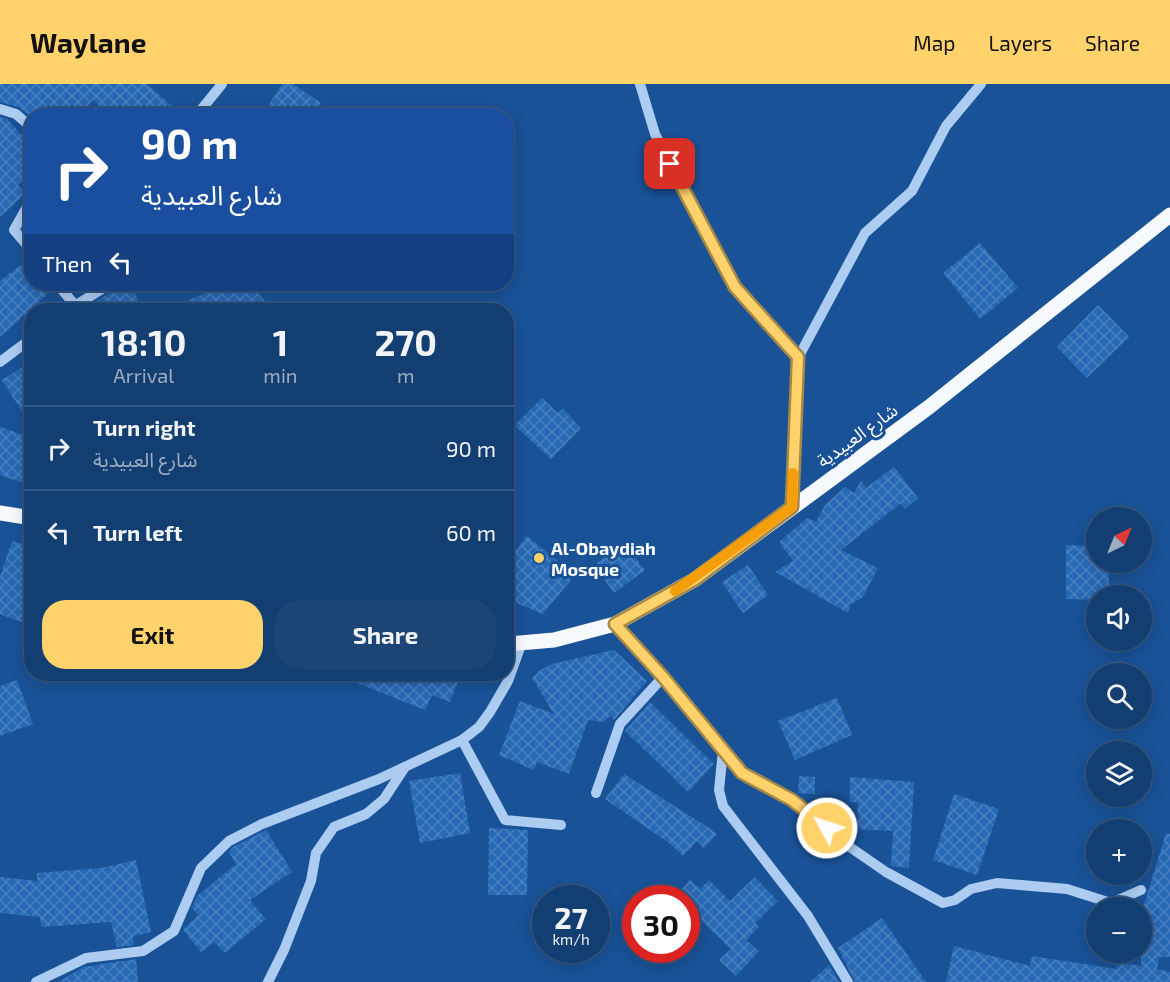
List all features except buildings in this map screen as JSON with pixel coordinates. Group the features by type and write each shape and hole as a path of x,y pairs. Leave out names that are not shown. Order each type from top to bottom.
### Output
{"main road":[{"name":"شارع العبيدية","path":"514,644 554,640 615,624 694,580 929,407 1170,215"},
{"path":"0,513 24,517"}],"street":[{"path":"202,108 222,84"},
{"path":"640,84 655,134 735,287 798,357"},
{"path":"792,507 798,357 865,233 912,191 946,126 981,84"},
{"path":"0,109 16,114 24,121"},
{"path":"24,212 14,230 24,242"},
{"path":"79,303 99,291"},
{"path":"0,363 24,344"},
{"path":"615,624 663,677 742,773 792,800 844,843 886,872 943,903 955,900 971,889 997,883 1067,889 1111,903 1141,890"},
{"path":"596,793 620,724 663,677"},
{"path":"36,982 86,958 143,951 174,931 201,868 229,841 262,824 340,796 405,768 462,740 479,727 508,681"},
{"path":"462,740 505,820 561,825"},
{"path":"723,751 719,790 723,806 808,915 848,982"},
{"path":"268,982 284,950 311,881 316,853 334,827 366,814 384,799 405,768"}],"slow traffic":[{"path":"675,591 694,580 792,507 793,473"}],"place":[{"name":"Al-Obaydiah Mosque","path":"539,558"}],"route":[{"path":"670,164 735,287 798,357 792,507 694,580 615,624 663,677 742,773 792,800 827,828"}]}
